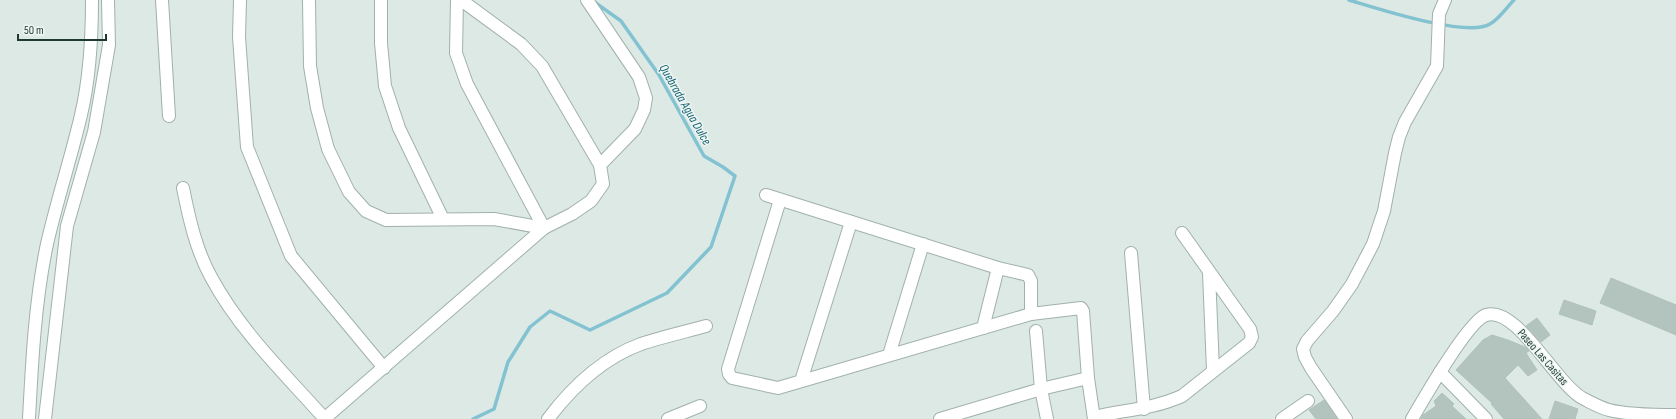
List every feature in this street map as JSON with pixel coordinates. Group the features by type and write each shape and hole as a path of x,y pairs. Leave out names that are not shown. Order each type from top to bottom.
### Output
{"street":[{"path":"29,419 31,372 38,304 47,245 82,113 92,43 92,0"},
{"path":"45,419 67,226 94,132 109,45 108,0"},
{"path":"162,0 169,116"},
{"path":"240,0 239,37 247,147 291,256 384,368"},
{"path":"309,0 310,66 317,108 328,149 349,192 366,211 386,220 494,219 544,228"},
{"path":"381,0 381,43 385,86 398,128 444,219"},
{"path":"457,0 456,53 467,84 544,228"},
{"path":"183,188 191,229 210,277 242,326 325,419 544,228 572,214 591,201 603,184 600,165 542,66 521,44 461,0"},
{"path":"586,0 639,77 646,98 644,110 635,129 600,165"},
{"path":"1346,419 1310,368 1303,349 1307,341 1333,311 1352,284 1373,244 1384,211 1399,137 1405,122 1437,66 1439,49 1439,14 1444,0"},
{"path":"766,195 998,268 1028,275 1030,278 1031,314"},
{"path":"780,200 728,369 732,378 778,388 1031,314 1082,309 1088,378 1094,418 1144,409 1182,396 1249,343 1252,337 1250,329 1182,233"},
{"path":"801,381 851,222"},
{"path":"889,355 923,244"},
{"path":"1131,253 1144,409"},
{"path":"982,328 998,268"},
{"path":"1209,273 1213,370"},
{"name":"Paseo Las Casitas","path":"1412,419 1440,372 1472,326 1484,316 1494,315 1517,326 1562,381 1582,399 1609,410 1655,416 1676,414"},
{"path":"548,419 564,398 581,381 620,354 641,344 706,326"},
{"path":"1036,331 1041,389 1047,419"},
{"path":"1440,372 1486,419"},
{"path":"940,419 965,415 1041,389 1088,378"},
{"path":"1287,418 1308,401"},
{"path":"668,419 700,406"}],"building":[{"path":"1611,278 1676,305 1676,335 1600,303"},
{"path":"1564,300 1596,311 1592,325 1559,314"},
{"path":"1537,318 1550,335 1541,342 1526,326"},
{"path":"1492,335 1525,347 1529,351 1526,353 1537,370 1528,376 1518,365 1505,378 1542,419 1504,419 1491,404 1492,403 1456,370 1483,340"},
{"path":"1442,393 1454,404 1452,406 1466,419 1421,419 1423,415 1436,406 1434,401"},
{"path":"1324,400 1337,419 1316,419 1309,410"},
{"path":"1555,401 1578,409 1575,419 1549,419"}],"waterway":[{"name":"Quebrada Agua Dulce","path":"1349,0 1399,15 1442,25 1462,27 1478,27 1490,24 1500,16 1514,0"},
{"name":"Quebrada Agua Dulce","path":"473,419 494,409 508,362 530,327 550,311 590,330 667,293 711,247 735,176 704,156 659,75 621,21 593,1"}]}
